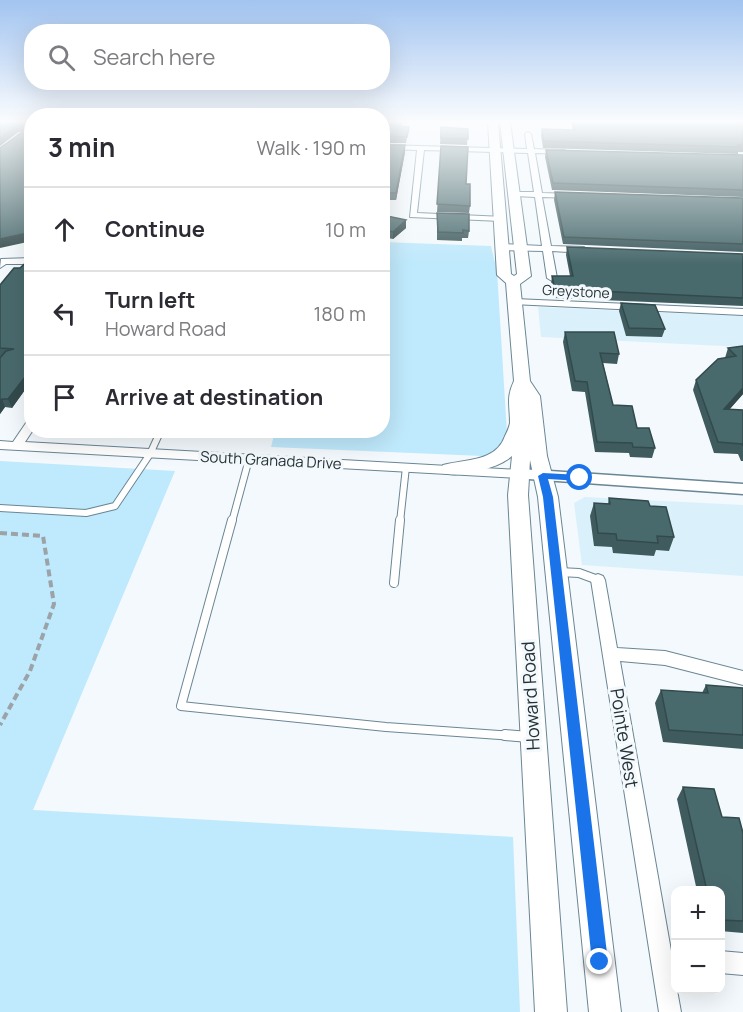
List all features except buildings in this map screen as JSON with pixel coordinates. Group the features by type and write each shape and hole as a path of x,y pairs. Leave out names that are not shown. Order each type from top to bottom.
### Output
{"main road":[{"name":"Howard Road","path":"497,169 504,275 513,282 522,381 516,395 519,422 532,475 548,497 605,1012"},
{"name":"Howard Road","path":"512,169 524,276 513,282"},
{"name":"Howard Road","path":"522,381 532,396 532,475 518,495 551,1012"},
{"path":"450,469 496,460 506,454 513,444 519,422"}],"street":[{"path":"418,169 413,215 501,219"},
{"path":"533,169 552,278"},
{"path":"515,194 584,196"},
{"path":"502,247 595,250"},
{"path":"2,263 24,262"},
{"name":"Greystone","path":"515,302 743,312"},
{"path":"16,446 24,434"},
{"name":"South Granada Drive","path":"0,445 532,475"},
{"path":"532,475 743,489"},
{"name":"Pointe West","path":"598,580 668,957 670,1012"},
{"path":"611,654 665,658 743,678"},
{"path":"725,962 743,964"}],"lane":[{"path":"0,508 87,513 115,506 158,438"},
{"path":"249,459 181,706 386,727 532,737"},
{"path":"394,583 406,467"},
{"path":"556,572 579,573 598,580"}],"path":[{"path":"0,533 43,536 54,604 30,671 0,725"}],"shaded area":[{"path":"390,242 491,246 497,271 507,434 496,452 483,456 271,447 273,438 390,438"},
{"path":"538,307 743,316 743,347 541,337"},
{"path":"0,461 175,471 33,810 513,837 520,1012 0,1012"},
{"path":"585,497 743,505 743,576 582,565 574,503"}],"route":[{"path":"580,478 543,476 548,497 600,962"}]}
